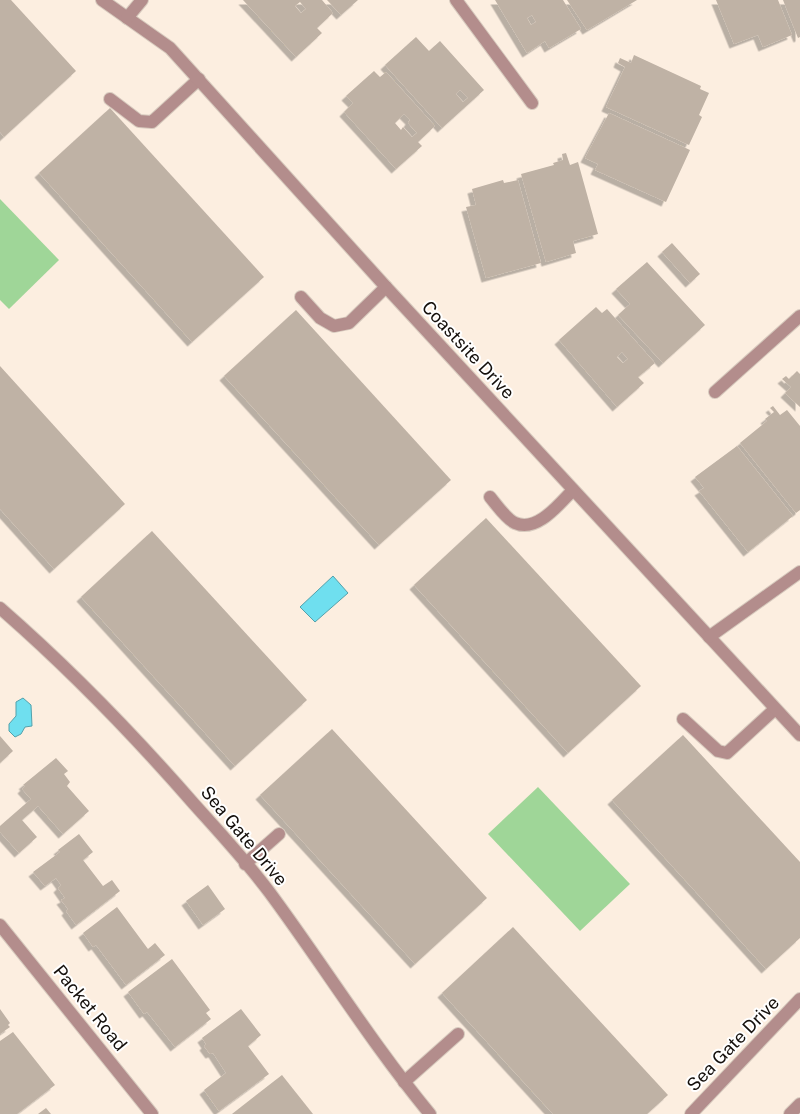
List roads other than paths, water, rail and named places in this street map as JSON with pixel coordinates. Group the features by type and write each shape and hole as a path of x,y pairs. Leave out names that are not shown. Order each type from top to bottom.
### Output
{"street":[{"name":"Coastsite Drive","path":"102,0 170,48 386,287 800,736"},
{"path":"127,18 142,0"},
{"path":"456,0 532,103"},
{"path":"110,99 139,121 152,122 168,110 199,79"},
{"path":"301,297 320,318 334,326 349,323 386,287"},
{"path":"715,392 800,316"},
{"path":"490,497 514,522 529,525 542,519 574,490"},
{"path":"709,637 800,572"},
{"name":"Sea Gate Drive","path":"0,608 49,651 140,742 269,892 404,1082 430,1114"},
{"path":"683,719 718,751 727,754 775,709"},
{"path":"245,864 279,834"},
{"name":"Packet Road","path":"0,925 152,1114"},
{"name":"Sea Gate Drive","path":"691,1114 800,999"},
{"path":"404,1082 458,1034"},
{"path":"790,1114 800,1104"}],"water":[{"path":"333,576 348,593 315,622 300,607"},
{"path":"23,698 31,705 32,726 25,727 21,734 15,737 9,731 9,724 16,716 16,702"}]}
